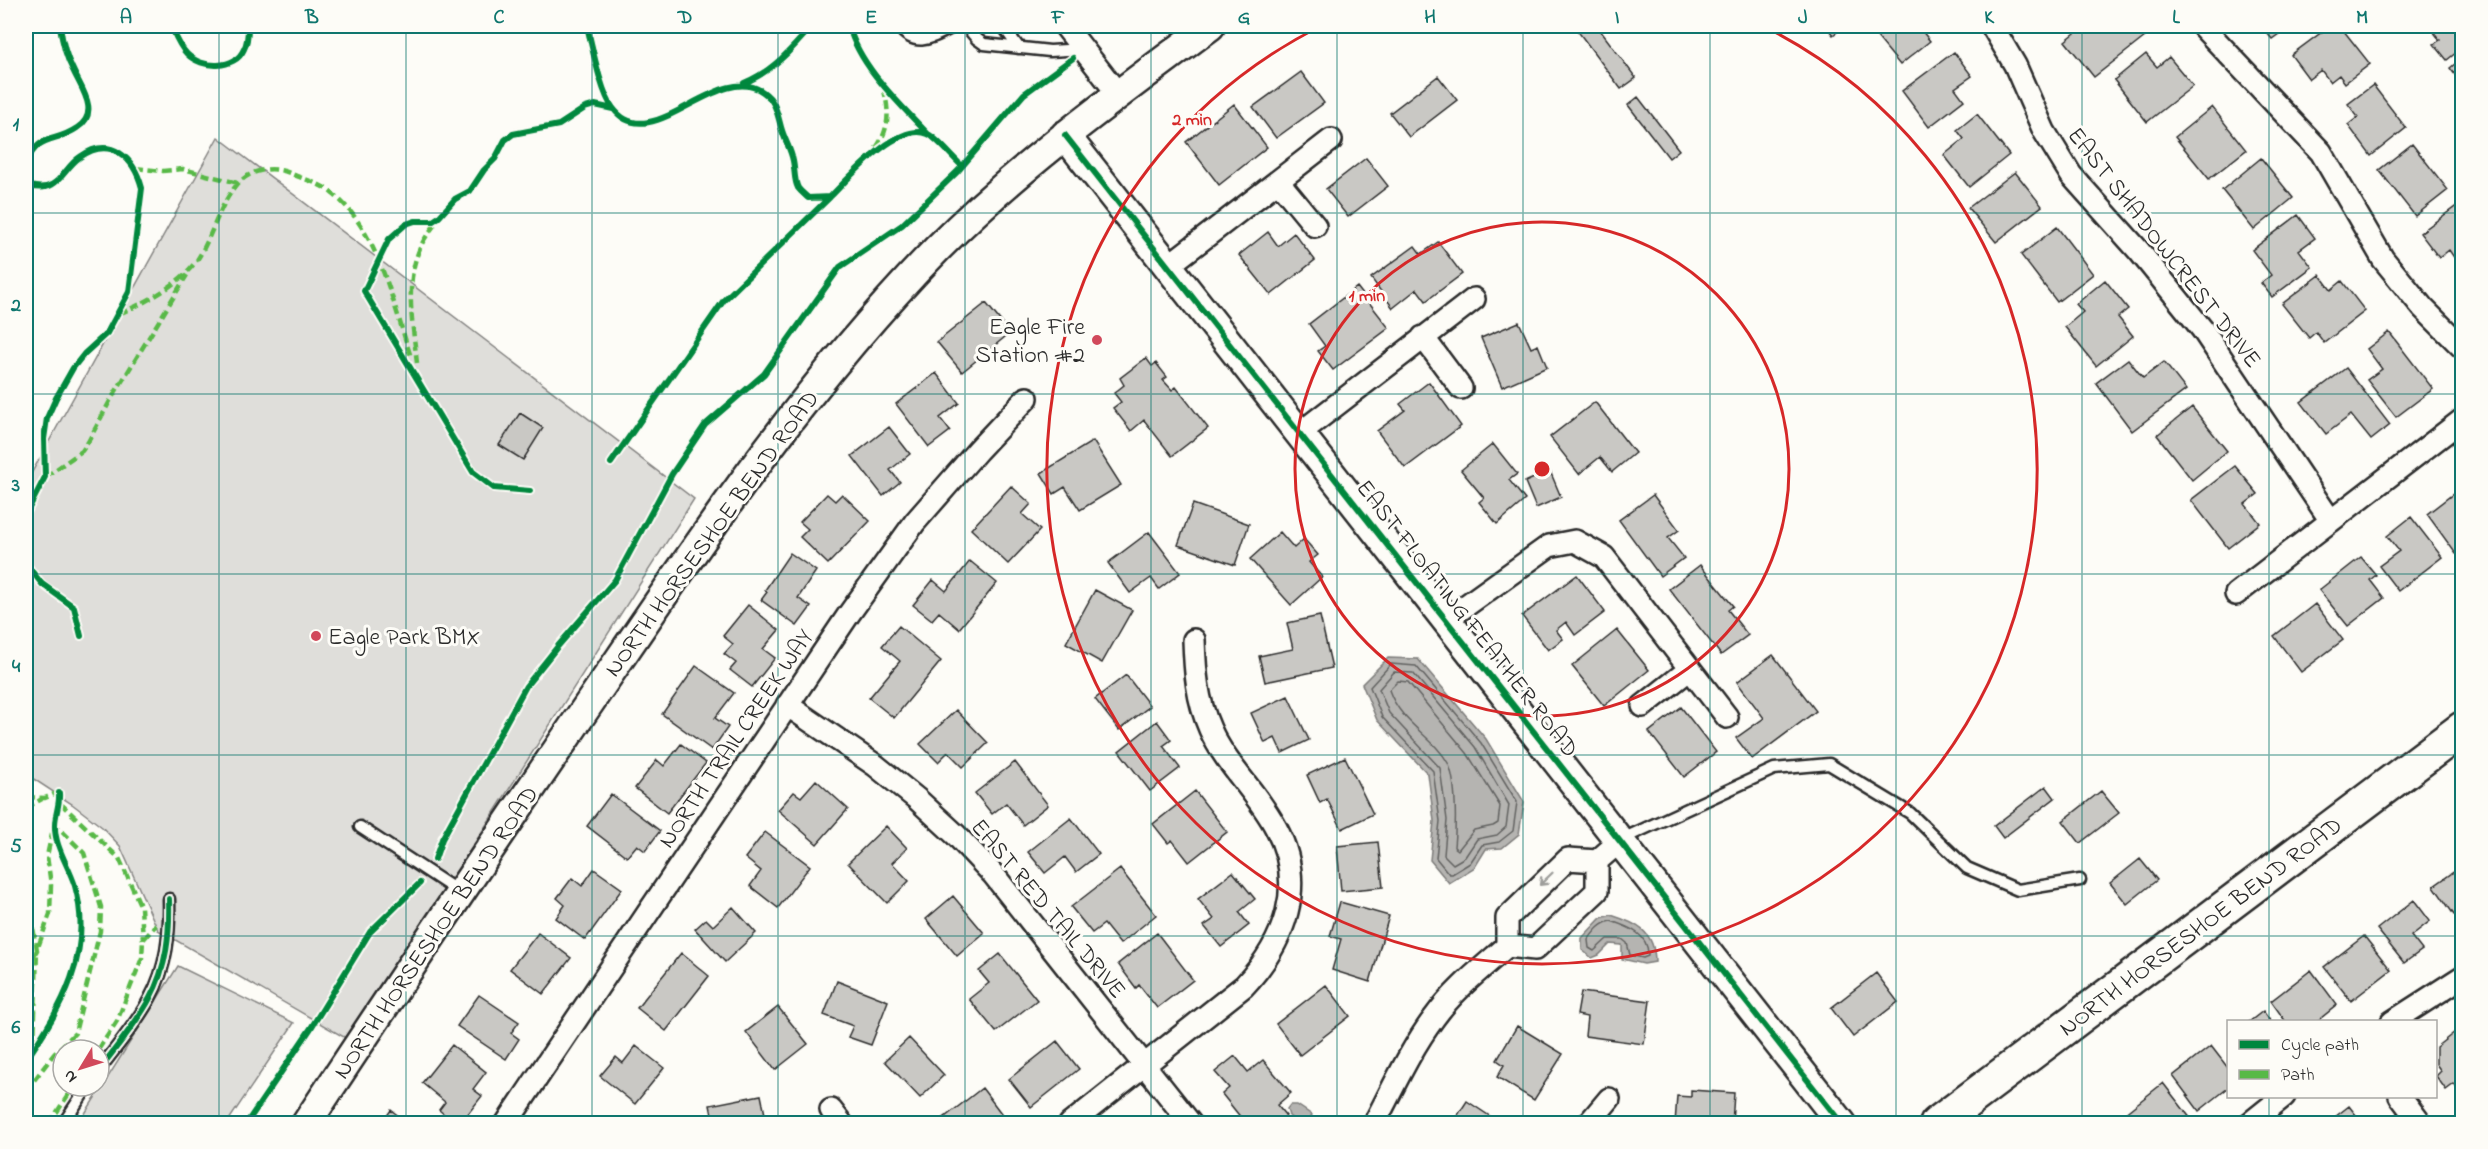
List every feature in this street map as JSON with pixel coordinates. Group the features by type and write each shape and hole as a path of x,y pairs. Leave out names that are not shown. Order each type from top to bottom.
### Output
{"highway":[{"name":"NORTH HORSESHOE BEND ROAD","path":"1937,1124 2463,729"}],"street":[{"path":"1065,26 1118,94"},
{"name":"NORTH HORSESHOE BEND ROAD","path":"306,1124 460,892 719,513 798,408 936,250 980,207 1065,135 1210,26"},
{"name":"EAST SHADOWCREST DRIVE","path":"1992,26 2015,65 2044,131 2071,175 2139,251 2202,329 2331,521"},
{"path":"2202,26 2320,152 2383,259 2423,308 2463,347"},
{"name":"EAST FLOATING FEATHER ROAD","path":"1065,135 1842,1124"},
{"path":"1168,266 1331,140"},
{"path":"1278,181 1315,226"},
{"path":"1300,433 1474,299"},
{"path":"1423,337 1461,387"},
{"name":"NORTH TRAIL CREEK WAY","path":"506,1124 849,614 915,522 1027,398"},
{"path":"2236,594 2463,420"},
{"path":"1446,620 1549,546 1575,541 1604,557 1727,717"},
{"path":"1070,1124 1244,986 1262,967 1278,940 1288,910 1291,882 1287,855 1276,827 1221,750 1210,730 1196,684 1194,640"},
{"path":"1643,706 1690,669"},
{"name":"EAST RED TAIL DRIVE","path":"788,705 875,765 956,835 993,874 1191,1124"},
{"path":"1507,946 1507,918 1568,859 1597,861 1620,841"},
{"path":"1374,1124 1434,1018 1460,987 1507,946 1535,949 1597,891 1597,861"},
{"path":"2395,1020 2463,977"},
{"path":"2249,1124 2282,1098"},
{"path":"2402,1098 2421,1124"},
{"path":"1588,1124 1609,1099"}],"lane":[{"path":"898,26 905,35 917,40 933,37 955,26"},
{"path":"966,26 984,44 1050,51 1083,49"},
{"path":"1003,26 1019,48"},
{"path":"1620,841 1774,769 1829,764 1910,813 1967,868 2018,890 2080,880"},
{"path":"360,827 460,892"},
{"path":"111,1053 150,998 165,957 170,930 170,899"},
{"path":"63,1124 80,1098"}],"shaded area":[{"name":"Eagle Park BMX","path":"218,137 694,499 349,1040 158,930 120,846 102,827 72,804 26,774 26,483"},
{"path":"178,966 294,1023 227,1123 79,1123 95,1098 111,1098 111,1072"}],"water":[{"path":"1388,658 1418,659 1486,739 1524,802 1519,834 1502,848 1486,849 1475,867 1449,883 1430,860 1434,821 1428,774 1377,720 1362,684"},
{"path":"1611,915 1636,925 1648,936 1652,943 1655,962 1644,964 1622,959 1622,945 1610,944 1599,955 1592,958 1582,950 1582,938 1601,918"},
{"path":"1290,1105 1297,1105 1312,1115 1308,1123 1290,1123 1293,1119 1289,1116 1287,1109"}],"building":[{"path":"1574,26 1597,26 1636,78 1621,89"},
{"path":"1826,26 1845,26 1833,35"},
{"path":"1868,26 1918,26 1930,41 1900,65"},
{"path":"2084,26 2136,26 2145,37 2094,77 2065,41"},
{"path":"2261,26 2290,26 2272,39"},
{"path":"2330,26 2340,26 2370,64 2345,83 2339,75 2330,82 2321,70 2309,79 2291,55"},
{"path":"2429,26 2462,26 2462,48 2447,60 2434,44 2440,40"},
{"path":"1954,52 1972,76 1955,88 1964,100 1929,127 1902,91"},
{"path":"2146,54 2157,67 2169,57 2193,86 2147,122 2114,80"},
{"path":"2462,58 2462,84 2450,68"},
{"path":"1301,72 1324,103 1276,138 1253,107"},
{"path":"1438,76 1457,100 1409,137 1390,113"},
{"path":"2373,85 2406,128 2371,156 2348,125 2358,117 2348,104"},
{"path":"1638,97 1679,150 1669,158 1628,105"},
{"path":"1234,104 1267,147 1219,185 1186,142"},
{"path":"2212,107 2246,150 2209,179 2175,137"},
{"path":"1977,114 2009,155 1969,187 1944,155 1964,139 1957,130"},
{"path":"2412,144 2448,190 2415,216 2379,170"},
{"path":"1366,158 1388,186 1348,217 1326,189"},
{"path":"2261,158 2293,198 2254,230 2222,190"},
{"path":"2015,172 2042,206 1996,242 1968,208"},
{"path":"2462,202 2462,269 2449,250 2439,258 2420,233"},
{"path":"2298,215 2315,238 2299,250 2312,267 2272,297 2261,283 2271,275 2252,250"},
{"path":"2057,227 2093,274 2057,302 2021,255"},
{"path":"1268,232 1278,246 1294,233 1315,260 1271,295 1239,255"},
{"path":"1438,242 1462,274 1426,301 1417,289 1393,308 1371,278 1415,246 1421,254"},
{"path":"2320,275 2331,290 2342,281 2365,311 2324,343 2316,332 2309,338 2282,304"},
{"path":"2105,280 2128,309 2118,317 2133,336 2096,366 2065,327 2083,312 2076,304"},
{"path":"1357,287 1389,328 1333,370 1318,351 1325,346 1309,324"},
{"path":"986,303 1010,333 962,372 937,342"},
{"path":"1519,322 1531,348 1538,345 1547,367 1502,387 1481,338"},
{"path":"2389,332 2433,389 2396,417 2367,380 2382,369 2367,349"},
{"path":"1146,358 1152,366 1156,363 1167,377 1163,380 1172,390 1176,387 1208,428 1172,456 1144,420 1131,431 1113,408 1121,402 1114,393 1124,385 1120,378"},
{"path":"2128,359 2143,378 2164,362 2186,390 2132,431 2096,383"},
{"path":"2346,368 2390,425 2371,440 2351,415 2326,434 2301,402"},
{"path":"936,373 959,403 940,418 950,431 929,447 896,404"},
{"path":"1429,382 1461,426 1405,468 1377,431 1405,410 1400,404"},
{"path":"1595,402 1635,453 1612,472 1600,457 1579,474 1550,437"},
{"path":"2192,407 2227,451 2192,480 2157,435"},
{"path":"520,413 543,428 523,460 499,445"},
{"path":"889,427 910,454 890,470 900,482 883,496 852,456"},
{"path":"1093,441 1121,485 1080,510 1065,487 1054,494 1041,473"},
{"path":"1493,444 1517,474 1509,480 1525,500 1497,524 1479,502 1484,498 1461,470"},
{"path":"2235,466 2258,494 2245,504 2260,523 2228,548 2191,500"},
{"path":"1550,471 1561,497 1536,508 1525,482"},
{"path":"1011,486 1031,504 1022,514 1040,530 1008,564 971,529"},
{"path":"2462,487 2462,549 2456,554 2427,514"},
{"path":"827,494 835,501 842,494 870,521 828,564 800,537 808,529 800,522"},
{"path":"1653,495 1679,530 1668,538 1684,558 1660,576 1619,520"},
{"path":"1193,504 1249,524 1235,565 1178,545"},
{"path":"2411,517 2442,557 2398,591 2379,566 2399,551 2387,536"},
{"path":"1149,532 1180,573 1159,589 1151,578 1130,593 1108,563"},
{"path":"1280,532 1294,548 1304,539 1318,555 1309,562 1322,577 1291,605 1250,559"},
{"path":"790,553 816,571 798,598 811,607 797,626 761,600 767,592 765,590"},
{"path":"2361,557 2376,575 2370,580 2384,598 2348,626 2319,590"},
{"path":"970,561 997,583 959,629 939,612 932,620 913,605 933,580 946,591"},
{"path":"1700,565 1733,606 1728,610 1748,635 1721,655 1669,589"},
{"path":"1577,575 1605,612 1575,635 1566,622 1556,630 1563,639 1548,650 1522,616"},
{"path":"1095,590 1132,610 1102,663 1066,643"},
{"path":"2315,604 2343,640 2301,672 2274,636"},
{"path":"748,605 779,630 763,649 775,658 752,687 730,670 736,663 724,654 733,644 723,636"},
{"path":"1320,616 1332,668 1265,682 1259,656 1293,649 1287,623"},
{"path":"899,626 941,661 894,718 869,698 900,661 882,646"},
{"path":"1617,630 1649,670 1604,706 1572,666"},
{"path":"1773,655 1816,711 1752,759 1736,738 1764,718 1737,682"},
{"path":"696,666 734,693 715,718 728,727 712,750 662,714"},
{"path":"1126,675 1150,706 1119,730 1095,699"},
{"path":"1288,696 1309,740 1282,753 1275,738 1265,743 1251,713"},
{"path":"1681,707 1716,752 1684,777 1649,732"},
{"path":"956,710 988,743 963,767 948,752 938,762 920,744"},
{"path":"1157,721 1171,740 1163,746 1180,768 1150,791 1119,751"},
{"path":"681,744 706,763 667,813 635,788 657,760 664,766"},
{"path":"1345,757 1373,814 1342,829 1327,799 1320,803 1307,775"},
{"path":"1015,762 1048,805 1023,825 1006,803 992,814 975,793"},
{"path":"816,780 848,809 817,844 778,810 794,792 801,797"},
{"path":"2046,786 2055,798 2003,838 1994,826"},
{"path":"1195,791 1227,832 1189,862 1172,840 1168,843 1153,824"},
{"path":"2101,791 2119,813 2080,843 2063,821"},
{"path":"611,794 660,831 645,851 637,845 627,857 587,826"},
{"path":"1071,818 1099,854 1076,872 1065,857 1045,873 1028,852"},
{"path":"886,826 907,848 892,863 909,881 887,903 848,863"},
{"path":"765,832 810,866 778,908 750,886 761,871 745,858"},
{"path":"1378,842 1383,887 1341,891 1337,846"},
{"path":"2140,859 2157,880 2127,904 2110,883"},
{"path":"2462,866 2462,910 2454,915 2434,886"},
{"path":"594,869 622,889 585,940 556,918 565,905 557,898 572,878 582,886"},
{"path":"1120,869 1156,915 1120,944 1104,924 1092,933 1071,907"},
{"path":"1233,872 1255,899 1239,912 1249,925 1221,947 1204,926 1214,919 1198,899"},
{"path":"953,896 984,933 957,956 926,919"},
{"path":"2414,900 2430,921 2411,936 2422,950 2404,963 2377,929"},
{"path":"1340,902 1389,916 1370,982 1332,970 1341,939 1330,936"},
{"path":"733,907 756,933 725,962 695,929 706,919 713,926"},
{"path":"538,933 571,958 543,994 510,969"},
{"path":"1157,933 1193,980 1157,1008 1139,985 1136,988 1118,964"},
{"path":"2364,936 2391,970 2351,1001 2324,967"},
{"path":"681,953 709,976 666,1031 637,1008"},
{"path":"1000,954 1037,1000 996,1032 969,999 989,983 979,971"},
{"path":"2311,970 2337,1005 2318,1020 2285,1020 2271,1001"},
{"path":"1876,973 1898,1002 1853,1037 1831,1008"},
{"path":"837,981 888,1001 871,1045 848,1037 853,1026 824,1015"},
{"path":"1326,985 1350,1016 1300,1055 1276,1024"},
{"path":"1581,992 1650,1001 1644,1044 1585,1036 1587,1017 1577,1015"},
{"path":"479,995 519,1022 511,1033 519,1039 506,1059 457,1026"},
{"path":"778,1007 808,1044 775,1070 746,1032"},
{"path":"2263,1011 2270,1020 2252,1020"},
{"path":"1517,1026 1563,1054 1534,1100 1497,1077 1504,1065 1497,1060"},
{"path":"2455,1032 2462,1041 2462,1096 2454,1084 2446,1090 2437,1077 2441,1071 2437,1065 2437,1046"},
{"path":"909,1038 944,1075 920,1098 885,1061"},
{"path":"1057,1041 1079,1069 1031,1107 1009,1079"},
{"path":"452,1045 486,1072 473,1089 482,1096 460,1124 456,1124 439,1110 445,1102 422,1083"},
{"path":"636,1046 664,1068 635,1104 600,1076 616,1057 623,1063"},
{"path":"2211,1046 2227,1067 2227,1089 2199,1111 2173,1076"},
{"path":"1235,1056 1248,1072 1263,1060 1291,1093 1277,1105 1286,1116 1277,1124 1246,1124 1222,1094 1229,1088 1215,1072"},
{"path":"2163,1083 2191,1119 2185,1124 2132,1124 2124,1114"},
{"path":"982,1088 1007,1121 1004,1124 936,1124"},
{"path":"1691,1090 1734,1093 1732,1124 1675,1124 1677,1096 1691,1097"},
{"path":"761,1095 767,1124 714,1124 710,1105"},
{"path":"1467,1101 1494,1119 1491,1124 1452,1124"},
{"path":"2349,1106 2363,1124 2326,1124"},
{"path":"391,1110 409,1124 381,1124"}],"marked path":[{"path":"876,148 884,134 887,121 884,91"},
{"path":"135,168 163,171 183,169 238,183"},
{"path":"119,314 162,292 181,278 197,260 229,195 241,181 262,170 285,171 314,182 329,191 349,209 362,227 382,269 411,357"},
{"path":"417,363 411,305 412,276 422,244 438,220"},
{"path":"45,477 82,451 187,275"},
{"path":"26,797 45,798 61,791"},
{"path":"26,808 42,799"},
{"path":"60,803 119,858 141,907 143,940"},
{"path":"26,1091 54,1054 75,1033 100,931 101,907 84,853 55,824"},
{"path":"26,969 37,950 50,914 51,885 47,856 52,833"},
{"path":"26,889 37,950 34,1045"},
{"path":"106,1038 117,1021 142,958 143,940 156,925"},
{"path":"49,1124 66,1098"}],"cycle path":[{"path":"26,163 31,153 42,143 69,133 84,122 88,115 87,100 68,60 60,26"},
{"path":"171,26 179,44 187,54 209,65 226,64 240,56 246,43 248,26"},
{"path":"587,26 605,92 613,108 628,121 646,123 665,117 726,88 745,86 763,92 771,99 775,108 792,157 797,185 808,198 830,197 861,165 889,143 916,132 932,136 962,166"},
{"path":"744,83 773,66 812,26"},
{"path":"849,26 854,41 871,70 928,134"},
{"path":"435,859 442,839 526,686 615,580 672,474 705,425 764,374 840,267 902,225 958,171 1024,94 1073,58"},
{"path":"530,491 494,488 473,472 364,291 389,239 406,224 415,221 433,221 455,199 470,191 484,170 495,159 505,140 513,134 559,125 585,108 595,105 613,109"},
{"path":"1065,135 1842,1124"},
{"path":"26,179 30,186 48,187 54,184 80,157 102,148 111,149 127,159 142,188 129,292 107,333 84,354 73,368 56,398 47,418 44,439 45,477 26,514"},
{"path":"611,463 724,300 830,197"},
{"path":"26,564 42,584 74,607 81,636"},
{"path":"26,1060 52,1020 62,999 77,957 80,934 80,911 75,886 55,833 59,793"},
{"path":"246,1124 311,1028 370,932 420,883"},
{"path":"111,1054 139,1017 156,986 166,950 169,899"}],"place":[{"name":"Eagle Fire Station #2","path":"1097,340"},
{"name":"Eagle Park BMX","path":"316,636"}]}
